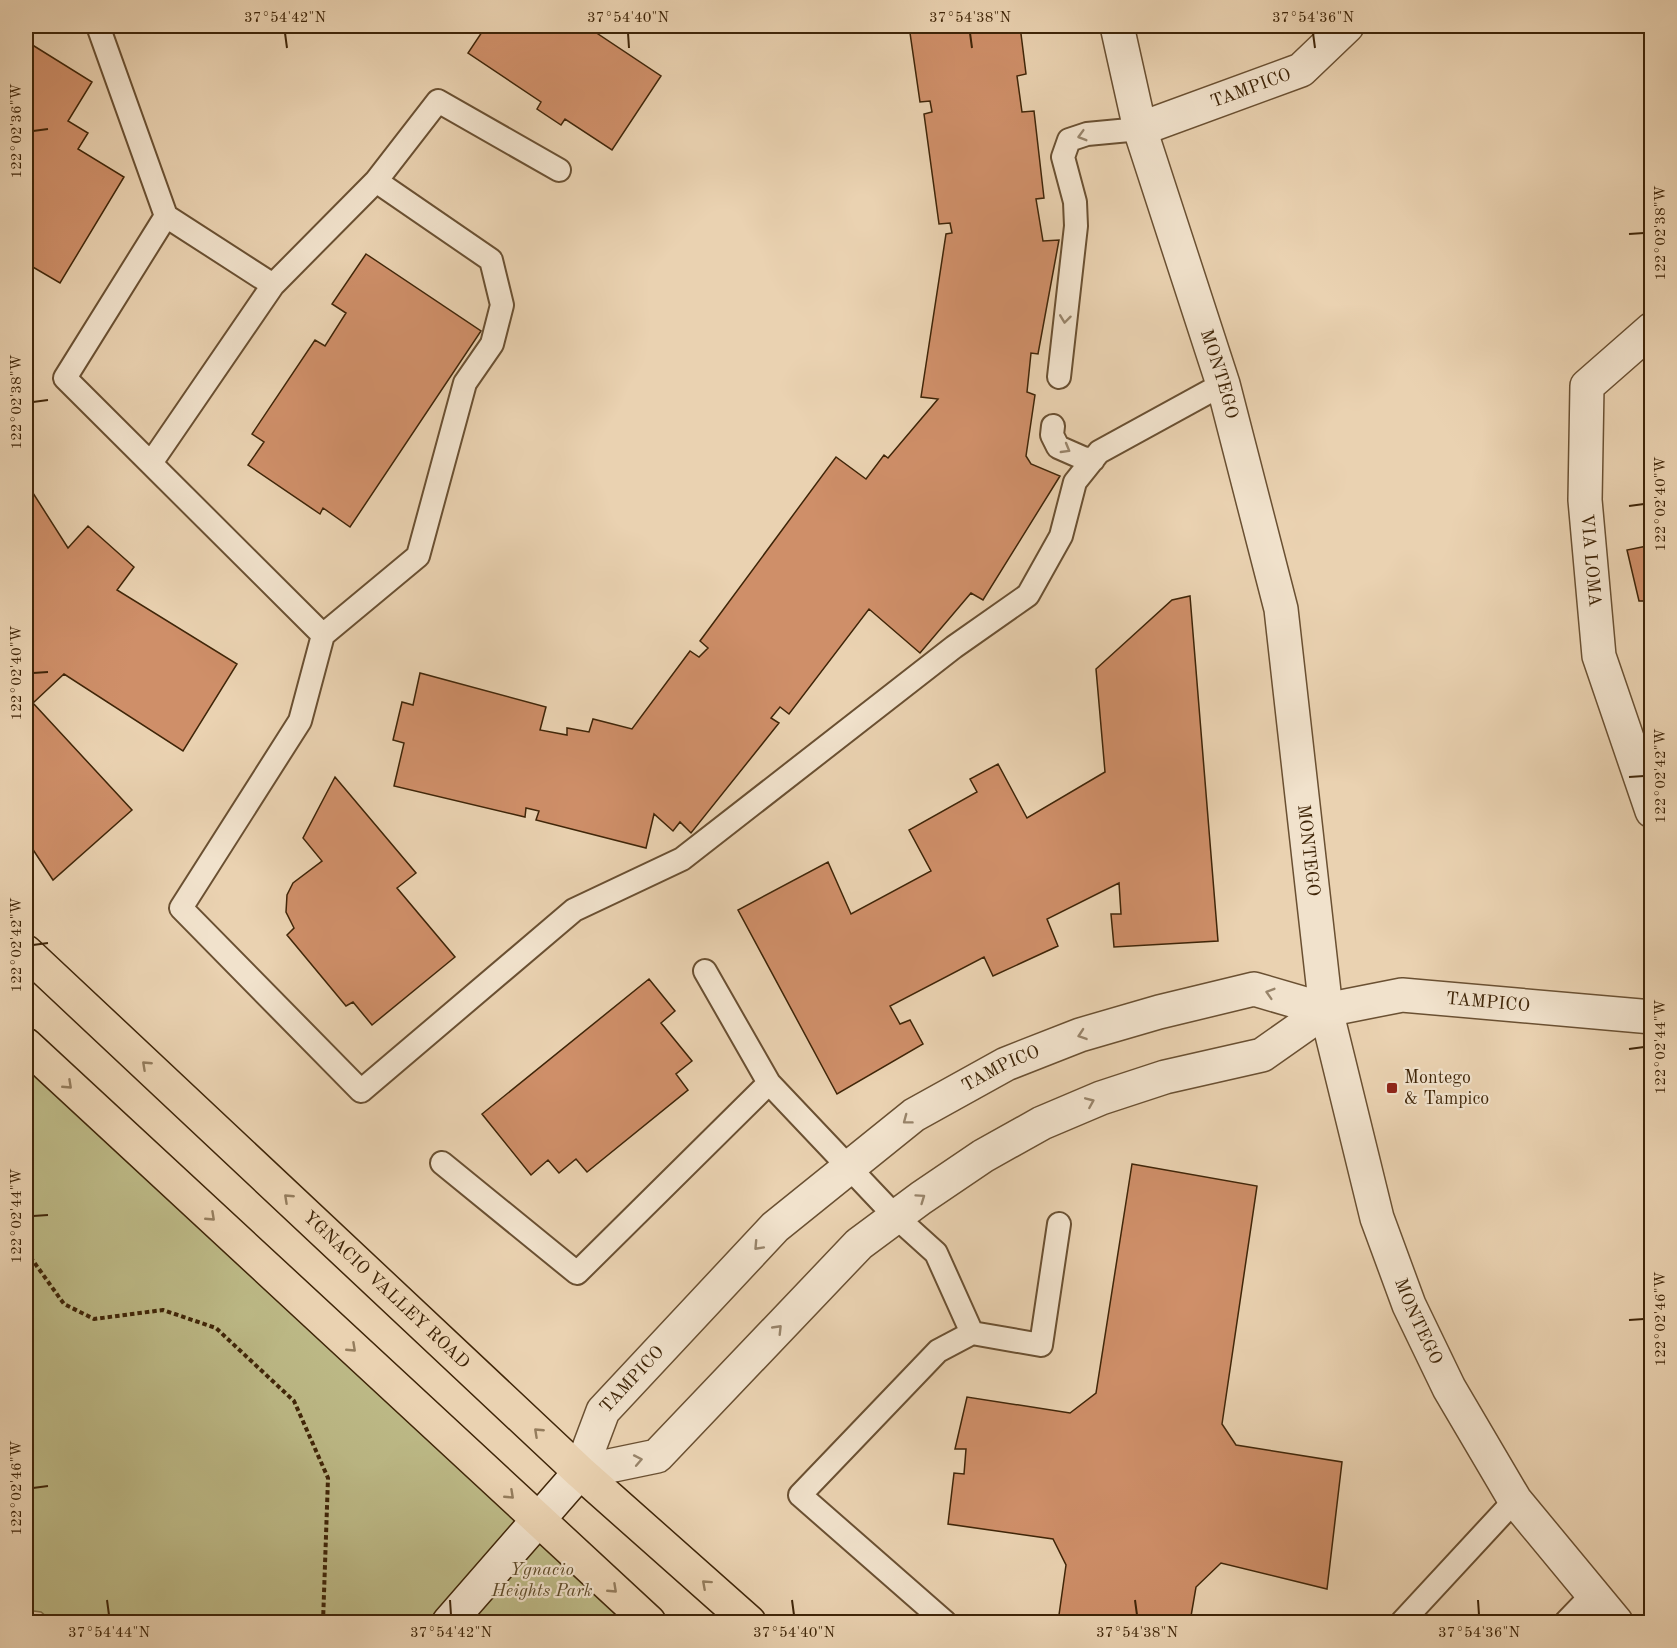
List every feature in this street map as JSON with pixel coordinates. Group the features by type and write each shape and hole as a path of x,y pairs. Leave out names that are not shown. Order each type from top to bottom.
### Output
{"highway":[{"name":"YGNACIO VALLEY ROAD","path":"26,952 580,1472 750,1623"},
{"path":"26,1045 649,1623"}],"street":[{"name":"MONTEGO","path":"1117,26 1140,129 1223,384 1281,609 1326,1010 1377,1218 1409,1305 1449,1388 1515,1500 1616,1623"},
{"name":"TAMPICO","path":"1140,129 1301,70 1347,26"},
{"name":"VIA LOMA","path":"1652,329 1587,386 1585,500 1599,656 1652,811"},
{"name":"TAMPICO","path":"580,1472 603,1411 776,1227 849,1165 914,1115 1006,1064 1080,1035 1159,1012 1254,988 1326,1010"},
{"name":"TAMPICO","path":"580,1472 657,1456 859,1244 895,1216 983,1156 1042,1123 1101,1098 1166,1077 1262,1055 1326,1010 1402,995 1652,1017"},
{"path":"449,1623 580,1472"}],"lane":[{"path":"98,26 166,216 273,285"},
{"path":"151,463 273,285 376,181 438,101 559,170"},
{"path":"1059,377 1076,226 1075,202 1063,158 1070,140 1087,134 1140,129"},
{"path":"376,181 491,260 502,305 492,344 465,382 417,556 323,635 300,721 181,908 362,1091 574,910 682,859 954,647 1028,595 1061,536 1075,482 1099,452 1223,384"},
{"path":"166,216 65,378 323,635"},
{"path":"1053,426 1052,435 1058,447 1093,460"},
{"path":"705,972 770,1083 895,1216 936,1253 972,1333"},
{"path":"442,1163 577,1273 770,1083"},
{"path":"945,1623 800,1495 938,1351 972,1333 1041,1345 1059,1224"},
{"path":"1402,1623 1515,1500"},
{"path":"1566,1623 1592,1595"}],"path":[{"path":"26,1251 64,1304 94,1319 163,1311 216,1328 294,1401 328,1478 323,1623"}],"green space":[{"name":"Ygnacio Heights Park","path":"26,1045 649,1622 53,1622 41,1612 26,1610"}],"building":[{"path":"486,26 586,26 661,76 612,150 565,119 561,125 537,109 541,102 468,53"},
{"path":"909,26 1020,26 1026,74 1017,76 1022,112 1034,111 1044,198 1036,199 1043,241 1059,240 1038,354 1031,353 1027,392 1035,395 1026,456 1031,464 1060,476 983,600 971,593 920,653 869,609 789,714 780,707 771,718 779,723 691,833 680,822 673,831 654,814 646,848 536,820 539,811 526,808 525,817 394,786 404,743 393,740 402,702 413,705 420,673 546,707 540,730 567,735 567,728 589,732 593,719 632,729 690,651 699,657 708,648 700,641 836,457 866,479 884,455 888,458 938,399 921,397 946,234 952,233 950,223 939,224 924,114 932,112 930,101 920,102"},
{"path":"26,41 92,82 68,121 88,133 78,149 124,177 60,283 26,263"},
{"path":"366,254 481,331 350,527 323,508 320,514 248,465 264,442 252,434 315,340 325,346 346,313 332,304"},
{"path":"26,482 68,548 88,526 134,567 117,590 237,664 183,751 64,674 33,703 132,810 53,880 26,839"},
{"path":"1652,545 1652,601 1639,601 1627,550"},
{"path":"1190,596 1218,941 1114,947 1111,914 1121,914 1119,883 1047,919 1058,946 993,976 984,957 890,1006 900,1024 910,1020 923,1044 837,1094 738,910 828,862 851,914 931,871 909,830 977,792 970,779 998,764 1027,818 1105,772 1096,669 1172,600"},
{"path":"335,777 416,873 397,888 455,957 372,1025 353,1002 346,1006 287,935 294,928 286,912 287,895 293,883 322,861 303,838"},
{"path":"649,979 675,1011 661,1023 692,1061 676,1074 688,1090 587,1172 576,1159 559,1173 548,1160 531,1175 482,1114"},
{"path":"1132,1164 1257,1186 1222,1424 1236,1445 1342,1462 1327,1589 1221,1563 1196,1587 1190,1622 1058,1622 1066,1565 1053,1539 948,1524 954,1473 964,1474 966,1449 955,1449 967,1397 1070,1413 1096,1393"}],"place":[{"name":"Montego & Tampico","path":"1392,1088"}]}
